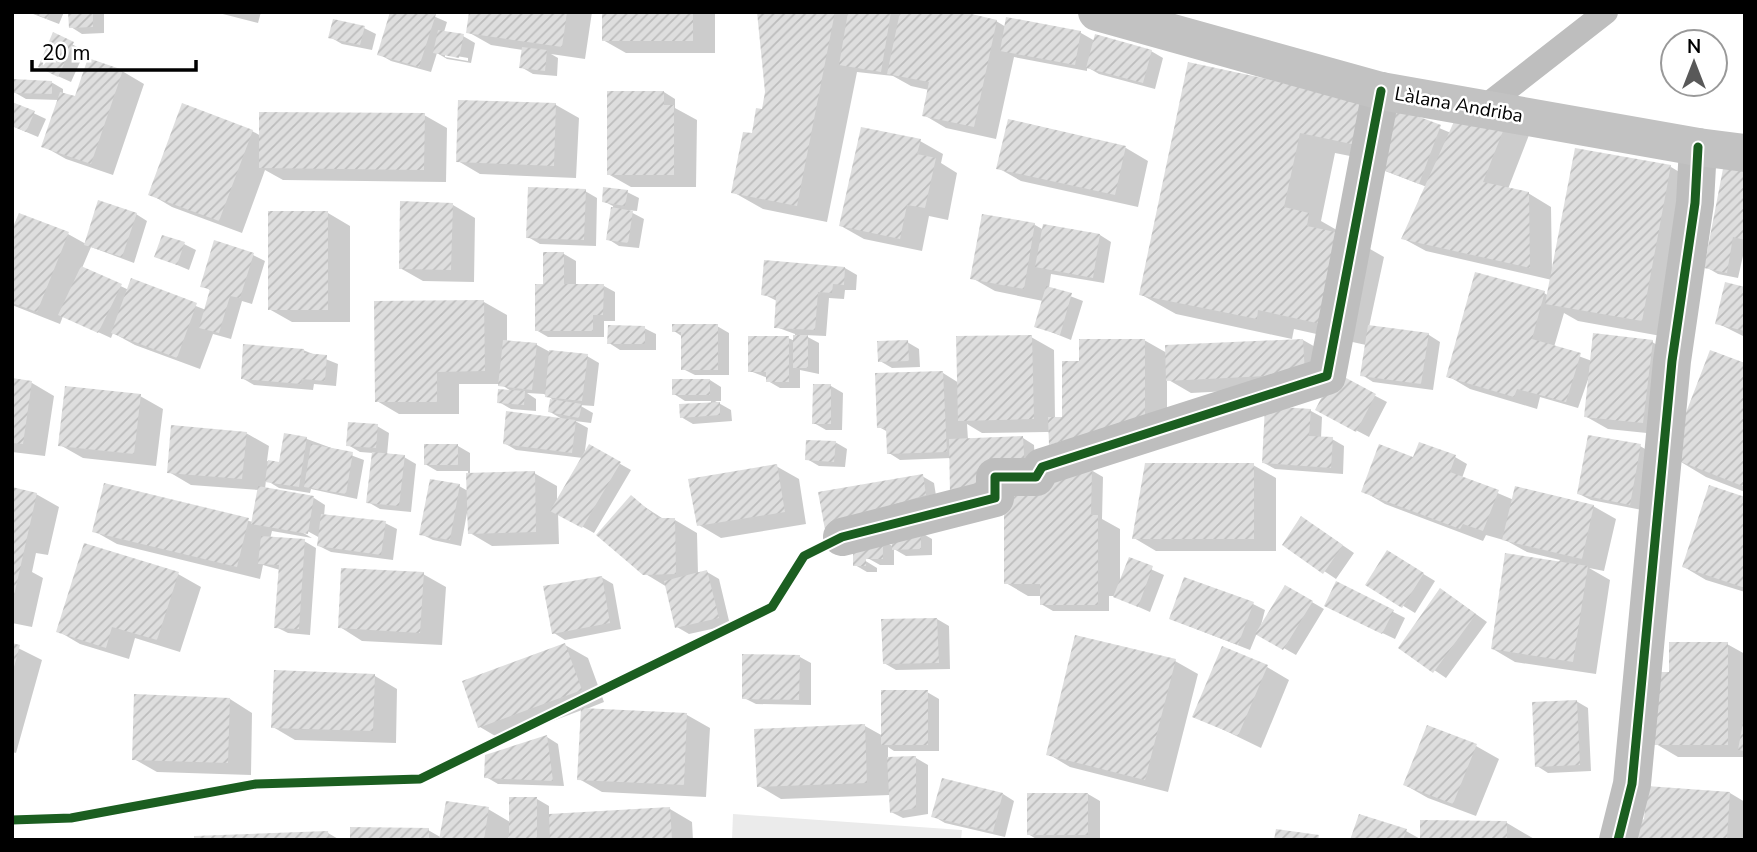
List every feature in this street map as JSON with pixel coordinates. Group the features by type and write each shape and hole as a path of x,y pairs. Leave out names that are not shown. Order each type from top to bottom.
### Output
{"street":[{"name":"Làlana Andriba","path":"1097,12 1381,91 1745,153"},
{"path":"842,537 995,498 995,477 1036,477 1042,467 1327,376 1381,91"},
{"path":"1618,840 1632,784 1672,361 1695,203 1698,147"}],"lane":[{"path":"1483,108 1606,12"}],"shaded area":[{"path":"733,814 962,830 961,840 732,840"}],"building":[{"path":"31,12 50,12 47,19"},
{"path":"68,12 93,12 93,27 69,28"},
{"path":"390,12 436,14 419,67 377,55"},
{"path":"469,12 567,12 562,47 466,33"},
{"path":"602,12 693,12 693,41 602,41"},
{"path":"757,12 835,12 797,206 731,193 743,132 752,133 756,108 762,109 765,92"},
{"path":"848,12 891,12 881,72 839,65"},
{"path":"900,12 963,12 997,20 974,127 922,116 929,82 887,74"},
{"path":"1006,17 1081,31 1075,65 1000,51"},
{"path":"333,19 365,26 360,45 328,38"},
{"path":"438,30 464,34 459,58 433,53"},
{"path":"53,32 74,42 58,77 38,67"},
{"path":"1095,34 1152,50 1143,83 1086,68"},
{"path":"522,47 547,50 545,71 519,68"},
{"path":"88,58 123,70 91,164 41,147 60,92 75,96"},
{"path":"1188,62 1366,100 1356,145 1300,133 1284,207 1309,213 1307,226 1349,235 1330,326 1258,310 1257,319 1139,295"},
{"path":"12,79 52,81 52,94 12,93"},
{"path":"607,91 664,91 664,105 674,105 674,175 607,175"},
{"path":"458,100 556,103 554,166 456,162"},
{"path":"12,102 35,111 26,132 12,126"},
{"path":"182,103 253,130 219,221 148,195"},
{"path":"1461,106 1507,121 1483,182 1529,192 1530,268 1401,239"},
{"path":"1393,107 1441,125 1419,184 1371,165"},
{"path":"259,112 425,113 424,170 259,168"},
{"path":"1008,119 1126,146 1115,195 996,169"},
{"path":"861,127 921,139 917,154 936,158 925,208 907,205 900,239 839,226"},
{"path":"1575,148 1671,165 1642,321 1545,304"},
{"path":"1726,153 1745,156 1745,240 1733,237 1727,273 1704,268"},
{"path":"528,187 586,189 584,240 526,238"},
{"path":"603,187 628,190 625,206 602,202"},
{"path":"98,200 137,213 122,257 84,245"},
{"path":"400,201 453,203 451,270 399,269"},
{"path":"611,207 633,211 628,243 606,240"},
{"path":"268,211 328,211 328,310 268,310"},
{"path":"19,213 69,232 37,312 12,303 12,229"},
{"path":"982,214 1035,223 1024,289 970,279"},
{"path":"1043,224 1100,234 1093,278 1035,267"},
{"path":"162,235 185,242 177,265 154,257"},
{"path":"214,240 254,253 240,298 230,296 219,333 199,328 210,289 200,287"},
{"path":"543,252 564,252 564,284 604,284 603,315 593,315 593,331 535,331 535,284 543,284"},
{"path":"764,260 845,267 844,285 833,284 832,293 818,292 815,330 774,328 776,297 761,295"},
{"path":"81,266 122,284 98,333 58,315"},
{"path":"1475,272 1545,291 1532,339 1581,353 1566,402 1517,389 1514,397 1446,377"},
{"path":"131,278 197,303 177,358 111,333"},
{"path":"1725,282 1745,287 1745,331 1715,324"},
{"path":"1046,286 1072,293 1060,335 1034,327"},
{"path":"484,300 485,371 437,372 437,402 375,402 374,301"},
{"path":"672,324 718,324 718,370 681,370 681,332 672,332"},
{"path":"608,325 645,326 645,344 607,344"},
{"path":"1368,325 1429,333 1421,384 1360,376"},
{"path":"1593,333 1653,340 1643,423 1584,417"},
{"path":"793,335 808,335 808,368 793,368"},
{"path":"1032,335 1034,419 958,421 956,336"},
{"path":"748,336 789,336 789,382 766,382 766,372 748,372"},
{"path":"1079,339 1145,339 1145,417 1049,445 1048,417 1062,417 1062,361 1079,361"},
{"path":"1303,339 1305,374 1166,381 1165,345"},
{"path":"503,340 537,343 532,390 498,386"},
{"path":"908,340 909,361 878,362 877,341"},
{"path":"243,344 304,349 304,353 327,355 325,381 302,379 301,384 241,379"},
{"path":"549,350 588,354 582,401 545,397"},
{"path":"1710,350 1745,363 1745,487 1669,457"},
{"path":"943,371 947,452 887,454 886,428 877,428 875,373"},
{"path":"1335,372 1376,394 1356,432 1315,410"},
{"path":"12,378 32,381 23,444 12,443"},
{"path":"672,379 710,379 710,395 672,395"},
{"path":"813,384 831,384 831,424 812,424"},
{"path":"65,386 141,394 134,454 58,446"},
{"path":"498,389 525,391 524,405 497,403"},
{"path":"550,399 582,404 579,418 548,412"},
{"path":"720,402 720,415 680,418 679,404"},
{"path":"1265,406 1311,409 1309,436 1333,437 1331,468 1262,463"},
{"path":"506,411 576,420 572,453 503,444"},
{"path":"348,422 378,424 376,448 346,446"},
{"path":"171,425 247,432 242,479 167,473"},
{"path":"284,433 307,437 299,487 265,482 268,460 279,462"},
{"path":"1588,435 1641,444 1630,505 1577,494"},
{"path":"1023,436 1025,472 988,492 950,494 949,439"},
{"path":"806,440 836,441 834,462 805,460"},
{"path":"1419,442 1456,455 1450,472 1499,490 1483,531 1463,524 1460,529 1361,492 1379,444 1413,457"},
{"path":"311,444 353,452 346,494 304,487"},
{"path":"424,444 458,444 458,465 424,465"},
{"path":"589,444 621,462 582,528 550,511"},
{"path":"372,452 405,455 399,506 366,503"},
{"path":"1145,463 1254,463 1254,539 1132,539"},
{"path":"777,464 785,512 697,526 688,479"},
{"path":"1092,468 1091,515 1098,515 1098,605 1040,605 1040,584 1004,584 1004,483"},
{"path":"535,471 536,532 468,534 466,473"},
{"path":"923,474 926,495 892,505 826,535 818,492"},
{"path":"430,479 460,484 450,540 419,535"},
{"path":"104,483 249,518 237,567 92,532"},
{"path":"1709,485 1745,497 1745,588 1682,567"},
{"path":"258,486 314,496 308,534 251,524"},
{"path":"1515,486 1594,505 1582,559 1502,540"},
{"path":"12,487 37,493 13,600 12,599"},
{"path":"631,495 658,518 675,518 676,574 643,575 596,535"},
{"path":"321,514 386,521 381,555 317,546"},
{"path":"1301,516 1343,545 1323,574 1282,545"},
{"path":"921,530 921,549 892,550 891,531"},
{"path":"261,536 305,539 299,629 274,628 279,565 258,564"},
{"path":"883,538 883,559 866,559 866,566 853,566 853,546"},
{"path":"84,543 179,572 157,640 112,627 106,648 56,632"},
{"path":"1387,550 1424,573 1402,608 1365,585"},
{"path":"1505,553 1588,566 1573,662 1491,649"},
{"path":"1129,557 1153,566 1138,607 1113,597"},
{"path":"341,568 424,572 420,633 338,628"},
{"path":"707,570 719,618 675,628 664,581"},
{"path":"602,576 610,623 552,634 543,586"},
{"path":"1184,577 1254,602 1238,645 1169,619"},
{"path":"1336,581 1394,610 1382,634 1324,606"},
{"path":"1285,585 1313,601 1283,650 1255,634"},
{"path":"1440,588 1476,614 1433,673 1398,648"},
{"path":"937,618 939,663 883,664 881,619"},
{"path":"1075,635 1176,659 1145,780 1046,755"},
{"path":"1669,642 1728,642 1728,745 1654,745 1654,672 1669,672"},
{"path":"12,643 20,645 13,671 12,671"},
{"path":"565,643 582,690 478,728 462,681"},
{"path":"1222,646 1268,665 1238,736 1192,717"},
{"path":"742,654 800,655 799,700 742,699"},
{"path":"274,670 375,674 373,731 271,728"},
{"path":"881,690 928,690 928,745 881,745"},
{"path":"134,694 230,698 228,763 132,760"},
{"path":"1577,700 1580,765 1535,767 1532,702"},
{"path":"581,708 687,713 684,785 577,780"},
{"path":"1745,722 1745,751 1738,750"},
{"path":"865,724 867,783 757,787 754,729"},
{"path":"1427,725 1477,744 1453,804 1403,785"},
{"path":"547,735 553,781 484,778 485,755"},
{"path":"916,756 916,808 890,813 887,757"},
{"path":"942,778 1003,793 993,832 931,817"},
{"path":"1647,786 1730,792 1727,840 1635,840 1636,825 1644,819"},
{"path":"1027,793 1088,793 1088,835 1027,835"},
{"path":"509,797 537,797 537,840 509,840"},
{"path":"446,801 489,807 484,840 439,840"},
{"path":"670,807 672,840 550,840 549,814"},
{"path":"1359,814 1407,829 1403,840 1350,840"},
{"path":"1420,820 1507,821 1507,840 1420,840"},
{"path":"350,827 429,828 429,840 350,840"},
{"path":"1276,829 1319,835 1318,840 1274,840"},
{"path":"328,831 329,840 194,840 194,836"}],"cycle path":[{"path":"12,820 71,818 256,784 420,779 772,607 804,556 842,537 995,498 995,477 1036,477 1042,467 1327,376 1381,91"},
{"path":"1618,840 1632,784 1672,361 1695,203 1698,147"}]}
